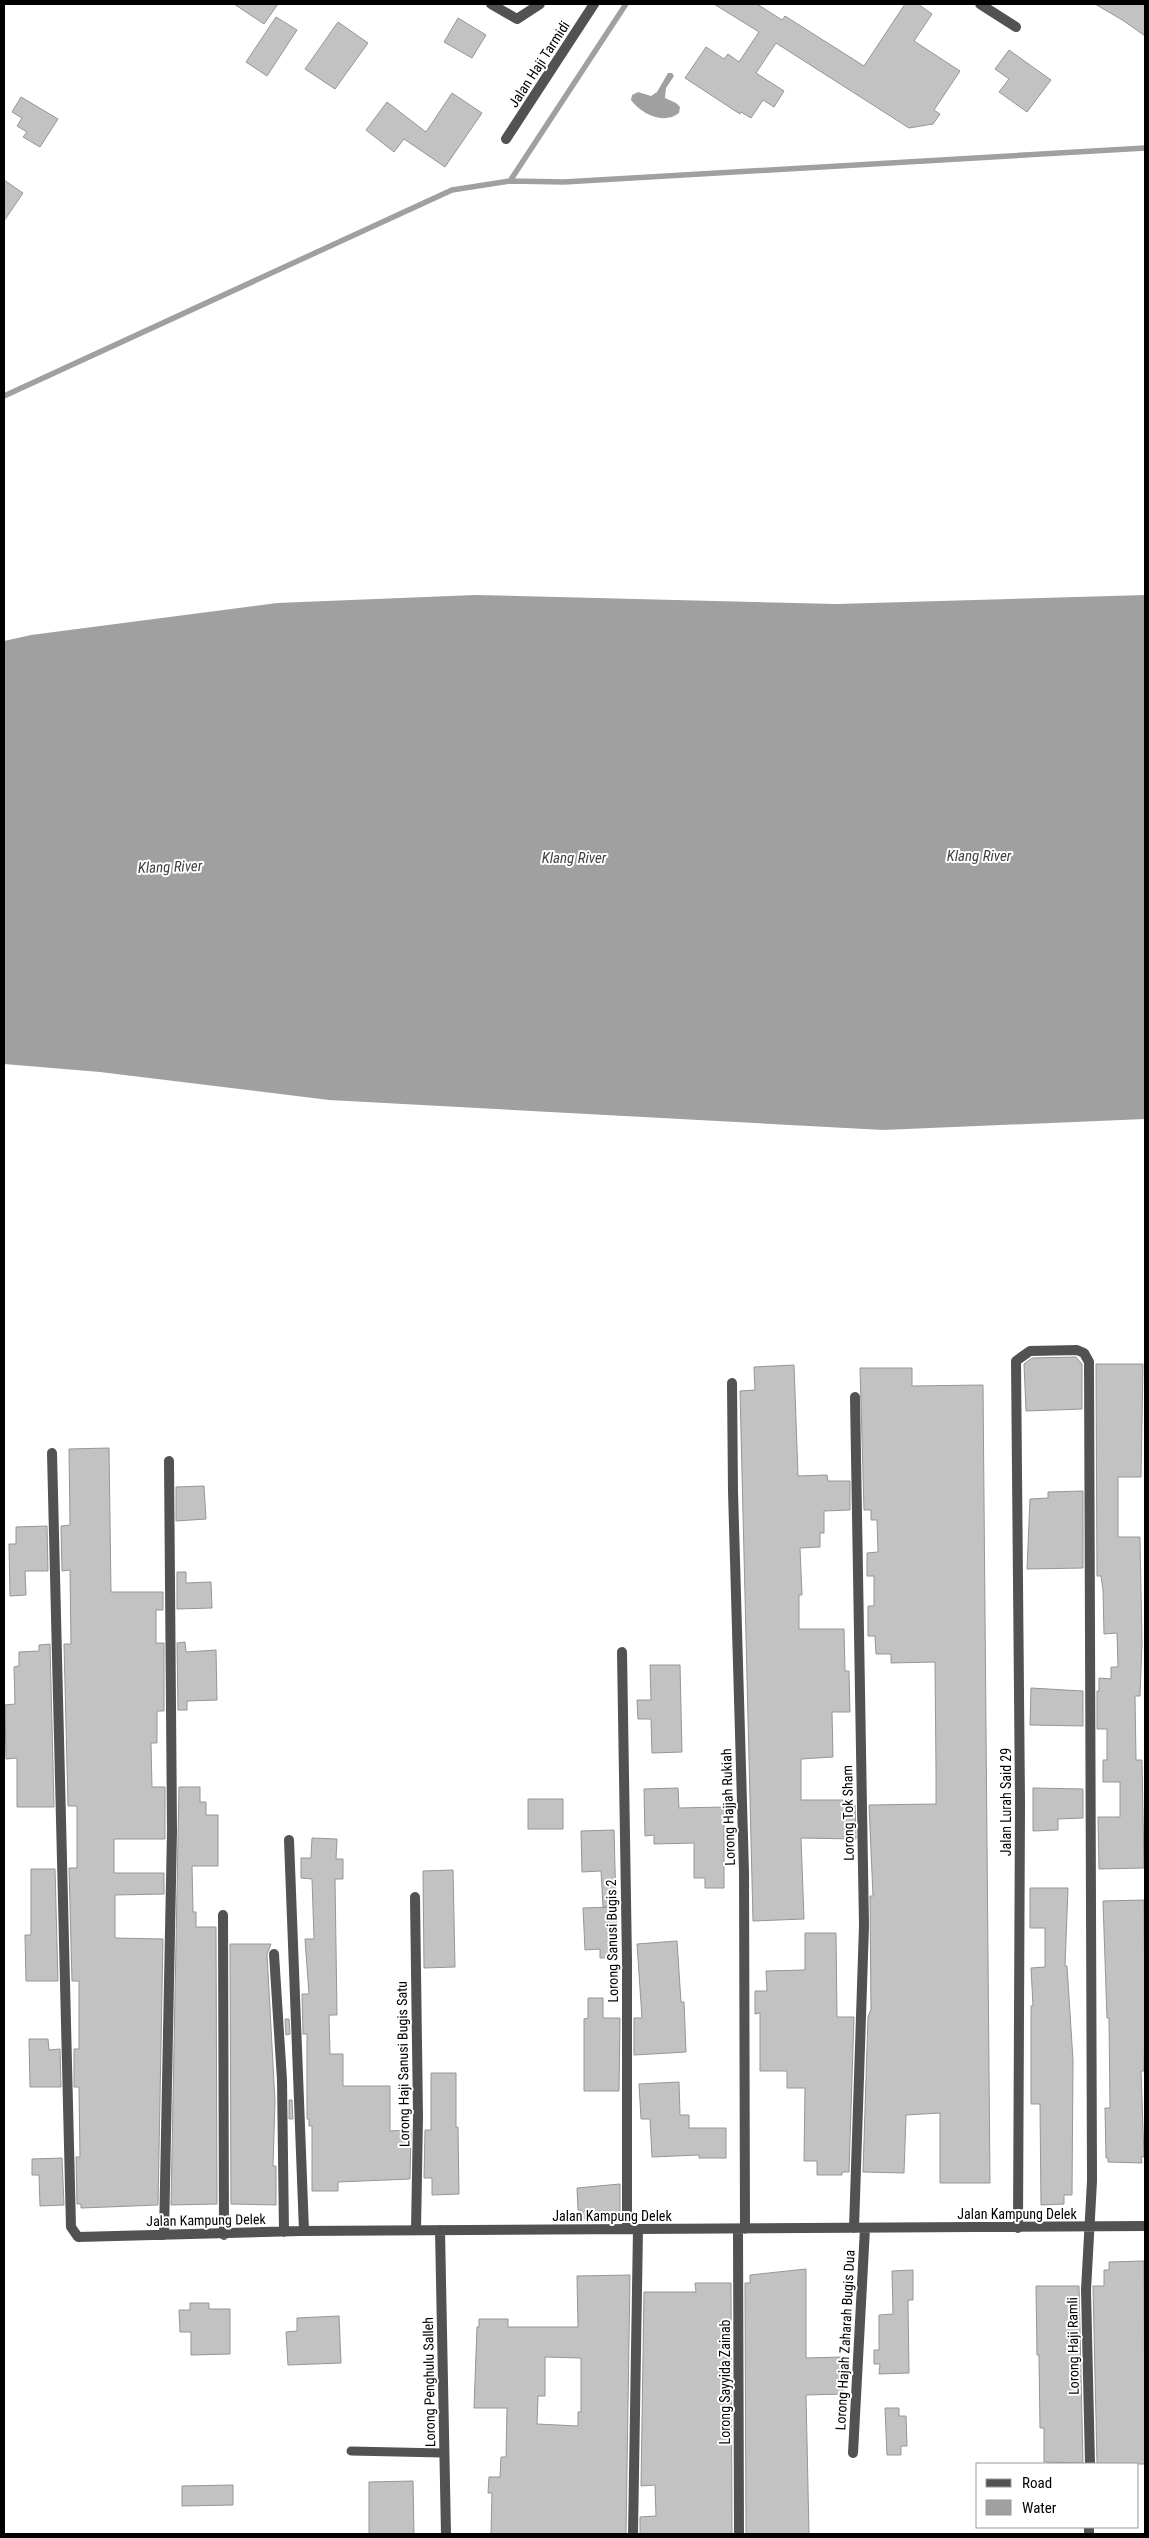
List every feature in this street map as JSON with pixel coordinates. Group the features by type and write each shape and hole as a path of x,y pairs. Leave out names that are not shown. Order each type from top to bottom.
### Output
{"street":[{"path":"491,4 517,19 540,4"},
{"name":"Jalan Haji Tarmidi","path":"506,139 594,4"},
{"path":"980,4 1016,27"},
{"name":"Jalan Lurah Said 29","path":"1018,2228 1020,1803 1016,1361 1030,1351 1078,1350 1084,1354 1089,1362 1092,2181 1088,2228"},
{"name":"Lorong Hajjah Rukiah","path":"732,1384 732,1491 744,1872 742,2229"},
{"name":"Lorong Tok Sham","path":"856,1397 864,1926 860,2228"},
{"name":"Jalan Kampung Delek","path":"52,1454 72,2226 78,2236 224,2235 304,2231 1088,2228 1145,2226"},
{"path":"164,2235 172,1831 169,1461"},
{"name":"Lorong Sanusi Bugis 2","path":"622,1652 632,2229 633,2534"},
{"path":"289,1840 304,2231"},
{"name":"Lorong Haji Sanusi Bugis Satu","path":"415,1897 418,2117 416,2230"},
{"path":"223,1915 224,2235"},
{"path":"274,1954 282,2080 284,2232"},
{"name":"Lorong Hajah Zaharah Bugis Dua","path":"853,2453 860,2228"},
{"name":"Lorong Haji Ramli","path":"1088,2228 1086,2290 1090,2463"},
{"name":"Lorong Sayyida Zainab","path":"739,2534 742,2229"},
{"name":"Lorong Penghulu Salleh","path":"440,2230 446,2534"}],"lane":[{"path":"351,2451 443,2453"}],"water":[{"path":"668,73 672,73 674,76 666,88 665,98 680,107 679,113 667,118 660,118 641,110 635,105 631,100 632,95 638,92 651,96 657,92"},
{"name":"Klang River","path":"475,595 837,604 1145,595 1145,1119 883,1130 329,1100 100,1072 4,1064 4,641 31,635 277,603"}],"building":[{"path":"234,4 278,4 264,24"},
{"path":"714,4 757,4 782,20 785,16 864,66 905,4 918,4 932,14 914,41 960,71 934,110 940,114 933,124 909,128 776,43 756,73 784,91 774,107 763,100 751,118 741,112 740,114 685,78 706,47 724,59 728,54 739,62 759,32"},
{"path":"1095,4 1145,4 1145,36 1124,21"},
{"path":"276,17 297,30 267,76 246,62"},
{"path":"458,18 486,35 472,58 444,42"},
{"path":"338,22 368,43 335,89 305,69"},
{"path":"1009,50 1051,80 1027,112 999,92 1009,79 995,69"},
{"path":"452,93 482,113 445,167 404,139 394,152 366,130 387,102 426,132"},
{"path":"21,97 58,119 40,147 23,137 27,132 17,126 22,118 12,112"},
{"path":"4,180 23,193 4,221"},
{"path":"1076,1357 1082,1364 1082,1409 1026,1411 1024,1364 1032,1358"},
{"path":"1096,1364 1143,1364 1141,1477 1118,1477 1118,1537 1140,1537 1142,1643 1140,1696 1135,1696 1136,1760 1142,1760 1144,1868 1099,1869 1098,1817 1120,1817 1120,1782 1103,1782 1103,1760 1107,1760 1107,1729 1097,1729 1099,1678 1111,1679 1111,1667 1118,1667 1117,1633 1104,1634 1103,1590 1101,1576 1097,1576"},
{"path":"794,1365 798,1476 827,1475 828,1481 850,1481 850,1510 824,1511 824,1533 820,1533 820,1547 800,1548 802,1595 799,1595 799,1629 844,1629 845,1671 849,1671 850,1712 832,1712 833,1757 801,1759 801,1800 851,1800 851,1805 855,1805 856,1839 801,1838 804,1919 753,1921 740,1391 755,1390 754,1367"},
{"path":"860,1368 912,1368 912,1386 983,1385 990,2183 940,2183 940,2113 906,2115 904,2173 863,2172 868,2017 871,2009 870,1896 873,1896 869,1805 936,1804 936,1770 935,1662 891,1663 891,1654 876,1654 875,1636 868,1636 868,1606 874,1606 874,1576 867,1576 867,1553 878,1552 877,1520 871,1520 871,1510 864,1510"},
{"path":"109,1448 111,1592 163,1592 163,1610 156,1610 156,1643 164,1643 164,1711 157,1711 157,1743 151,1743 152,1787 165,1787 165,1839 114,1839 114,1873 164,1873 164,1894 115,1895 115,1938 163,1939 158,2205 81,2208 81,2204 77,2204 76,2157 80,2157 79,2087 74,2087 74,2049 79,2049 79,1981 72,1981 69,1868 77,1868 77,1806 68,1806 64,1644 71,1644 70,1570 62,1571 61,1526 70,1525 69,1449"},
{"path":"204,1486 206,1519 176,1521 176,1487"},
{"path":"1083,1491 1083,1568 1027,1569 1030,1499 1048,1498 1048,1492"},
{"path":"47,1526 48,1571 25,1571 26,1595 10,1596 9,1544 16,1544 16,1527"},
{"path":"177,1572 186,1572 186,1583 211,1582 212,1608 177,1609"},
{"path":"185,1642 186,1652 216,1650 217,1700 187,1701 187,1710 178,1710 177,1643"},
{"path":"50,1644 54,1807 17,1807 17,1758 6,1759 5,1705 15,1704 14,1667 19,1666 19,1652 39,1651 39,1645"},
{"path":"650,1665 680,1665 682,1752 652,1753 651,1719 638,1719 637,1700 651,1700"},
{"path":"1031,1688 1083,1691 1083,1726 1030,1725"},
{"path":"179,1787 200,1787 200,1802 206,1802 206,1815 218,1815 218,1866 192,1866 193,1912 196,1912 196,1927 216,1927 217,2204 171,2205"},
{"path":"678,1788 679,1808 724,1807 724,1888 705,1888 705,1878 694,1878 694,1843 654,1844 654,1835 645,1836 644,1789"},
{"path":"1033,1788 1083,1789 1083,1818 1058,1819 1058,1830 1033,1831"},
{"path":"528,1799 563,1799 563,1829 528,1829"},
{"path":"614,1830 616,1906 603,1907 601,1871 582,1872 581,1831"},
{"path":"312,1838 337,1839 336,1859 343,1859 343,1879 335,1879 337,2015 329,2015 330,2054 343,2054 343,2086 390,2086 390,2131 411,2130 410,2179 338,2182 338,2191 312,2191 312,2126 309,2126 309,2119 307,2119 307,2034 303,2034 302,1994 309,1994 305,1939 314,1939 312,1879 301,1878 301,1858 311,1858"},
{"path":"31,1869 55,1869 58,1981 26,1981 25,1935 31,1935"},
{"path":"453,1870 455,1967 424,1968 423,1871"},
{"path":"1030,1888 1068,1888 1065,1966 1067,1966 1073,2060 1072,2195 1064,2195 1064,2204 1041,2205 1040,2104 1031,2104 1031,2006 1033,2006 1031,1968 1045,1967 1045,1928 1030,1928"},
{"path":"1144,1900 1145,2025 1144,2071 1141,2071 1144,2157 1141,2157 1142,2163 1108,2162 1108,2158 1106,2158 1105,2108 1110,2108 1109,2018 1107,2018 1103,1901"},
{"path":"616,1907 618,1957 600,1958 600,1949 585,1950 583,1908"},
{"path":"805,1933 836,1933 837,2017 854,2017 849,2172 842,2172 842,2175 817,2175 817,2161 804,2161 805,2088 787,2088 787,2071 760,2071 760,2013 755,2014 755,1991 767,1991 766,1971 805,1970"},
{"path":"677,1941 681,2002 684,2002 686,2052 634,2055 634,2018 642,2018 637,1944"},
{"path":"230,1944 271,1944 267,1954 275,2101 273,2166 276,2166 276,2205 231,2204"},
{"path":"588,1998 603,1998 603,2018 620,2018 619,2091 584,2091 584,2019 588,2018"},
{"path":"285,2019 289,2019 290,2034 286,2035"},
{"path":"29,2039 48,2039 49,2050 60,2049 61,2087 30,2087"},
{"path":"431,2073 456,2073 459,2194 432,2195 432,2178 424,2178 425,2130 431,2130"},
{"path":"679,2082 680,2115 689,2115 689,2128 726,2128 726,2158 699,2158 699,2155 652,2157 650,2119 641,2119 639,2084"},
{"path":"289,2100 292,2100 293,2119 289,2119"},
{"path":"62,2158 64,2205 40,2206 39,2175 32,2175 32,2159"},
{"path":"620,2184 620,2219 582,2219 581,2210 578,2210 577,2188"},
{"path":"1144,2261 1145,2464 1097,2463 1093,2286 1104,2286 1104,2270 1109,2270 1109,2262"},
{"path":"806,2269 806,2358 842,2357 843,2394 806,2395 809,2534 746,2534 745,2283 750,2283 750,2275"},
{"path":"913,2270 913,2300 908,2300 909,2373 879,2374 880,2364 874,2364 874,2350 879,2350 879,2315 893,2314 892,2271"},
{"path":"630,2275 626,2534 491,2534 492,2493 488,2493 489,2477 500,2477 501,2457 506,2457 507,2408 474,2408 477,2327 479,2327 479,2319 508,2319 508,2327 578,2327 577,2276","holes":["545,2357 581,2358 581,2412 578,2412 578,2426 537,2424 538,2396 545,2396"]},
{"path":"695,2283 731,2283 732,2534 640,2534 640,2517 656,2516 655,2485 641,2486 644,2292 696,2292"},
{"path":"1036,2286 1079,2286 1083,2463 1044,2462 1044,2428 1040,2428"},
{"path":"190,2303 209,2303 209,2309 230,2309 230,2354 191,2355 191,2332 180,2332 179,2310 190,2310"},
{"path":"339,2316 341,2363 288,2365 286,2332 297,2331 297,2318"},
{"path":"885,2408 899,2408 899,2416 906,2416 907,2446 901,2446 901,2455 887,2455"},
{"path":"413,2481 414,2534 369,2534 369,2482"},
{"path":"233,2485 233,2505 182,2506 182,2486"}],"waterway":[{"path":"510,181 626,4"},
{"path":"4,396 452,190 510,181 564,182 1145,148"}]}
